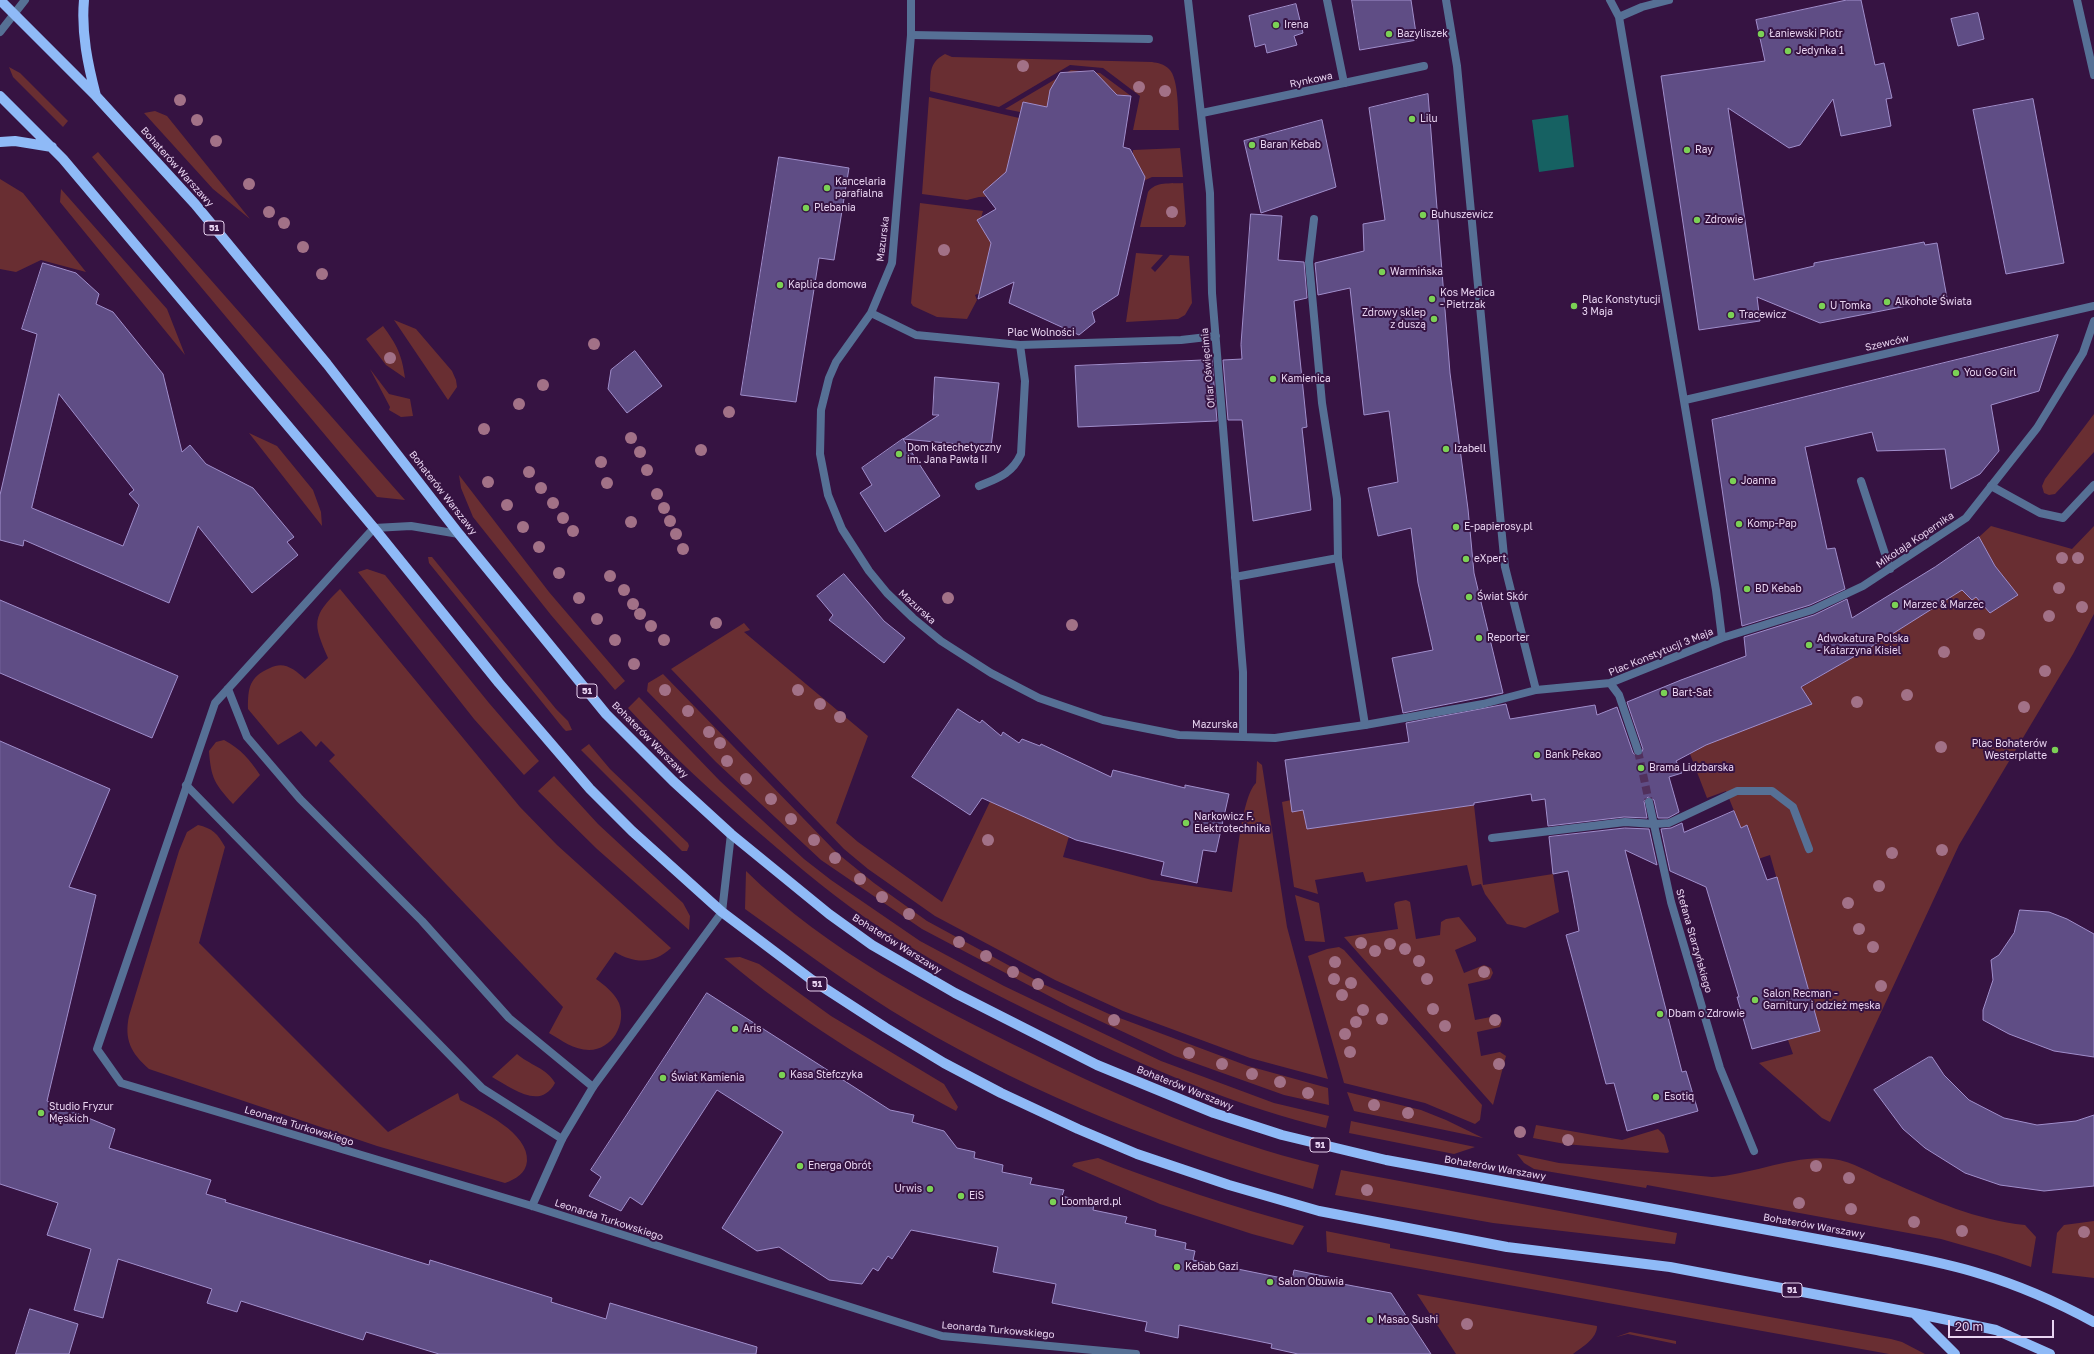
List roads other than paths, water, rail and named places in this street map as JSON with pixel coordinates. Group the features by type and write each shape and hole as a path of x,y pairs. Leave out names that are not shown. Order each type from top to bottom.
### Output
{"main road":[{"name":"51","path":"0,0 14,13"},
{"path":"84,0 83,27 87,62 96,96"},
{"name":"Bohaterów Warszawy","path":"14,13 96,96 200,210 327,364 459,534 606,714 673,781 731,834 829,914 898,961 955,993 1098,1065 1214,1114 1282,1135 1386,1160 1941,1263 1980,1273 2034,1292 2094,1322"},
{"name":"51","path":"0,96 52,147 374,528 499,683 575,773 632,831 722,912 812,980 886,1028 944,1063 1000,1093 1137,1154 1229,1185 1319,1211 1507,1247 1670,1267 1914,1313 1996,1330 2050,1354"},
{"path":"0,142 15,140 52,147"},
{"path":"1914,1313 1955,1354"}],"street":[{"path":"0,32 25,0"},
{"name":"Mazurska","path":"911,0 911,36 892,263 871,313 836,362 829,378 821,410 820,454 823,477 834,512 853,548 887,593 913,618 942,641 990,673 1039,698 1103,720 1179,735 1243,735 1275,738 1365,725 1483,704 1536,690"},
{"name":"Ofiar Oświęcimia","path":"1188,0 1210,193 1212,293 1234,577 1243,672 1243,735"},
{"path":"1327,0 1344,83"},
{"path":"1446,0 1457,66 1505,567 1536,690"},
{"name":"Plac Konstytucji 3 Maja","path":"1536,690 1610,683 1722,638 1715,582 1685,400 1618,17 1610,0"},
{"path":"1618,17 1642,7 1669,0"},
{"path":"2076,0 2094,75"},
{"path":"911,36 1149,39"},
{"name":"Rynkowa","path":"1202,113 1424,66"},
{"path":"1314,219 1309,262 1322,403 1337,499 1338,558 1365,725"},
{"name":"Szewców","path":"1685,400 2094,306"},
{"name":"Plac Wolności","path":"871,313 916,335 1020,345 1181,340 1216,336"},
{"name":"Mikołaja Kopernika","path":"1722,638 1812,610 1863,586 1966,518 2037,428 2083,353 2094,324"},
{"path":"978,486 1008,473 1018,462 1021,454 1025,381 1020,345"},
{"path":"1862,481 1890,568"},
{"path":"1992,486 2040,512 2063,518 2094,485"},
{"path":"459,534 411,526 374,528 215,703 186,785 482,1088 562,1139"},
{"path":"1234,577 1338,558"},
{"path":"1610,683 1619,695 1638,751"},
{"path":"228,689 247,737 300,799 422,921 509,1018 593,1087"},
{"name":"Leonarda Turkowskiego","path":"186,785 97,1049 121,1083 532,1206 942,1336 1136,1354"},
{"path":"1492,838 1625,822 1654,824 1669,823 1737,791 1772,791 1793,807 1809,848"},
{"name":"Stefana Starzyńskiego","path":"1649,802 1671,902 1720,1068 1754,1151"},
{"path":"532,1206 562,1139 593,1087 722,912 731,834"}],"tunnel":[{"path":"1638,751 1649,802"}],"place":[{"name":"Irena","path":"1276,25"},
{"name":"Bazyliszek","path":"1389,34"},
{"name":"Łaniewski Piotr","path":"1761,34"},
{"name":"Jedynka 1","path":"1788,51"},
{"name":"Lilu","path":"1412,119"},
{"name":"Baran Kebab","path":"1252,145"},
{"name":"Ray","path":"1687,150"},
{"name":"Kancelaria parafialna","path":"827,188"},
{"name":"Plebania","path":"806,208"},
{"name":"Buhuszewicz","path":"1423,215"},
{"name":"Zdrowie","path":"1697,220"},
{"name":"Warmińska","path":"1382,272"},
{"name":"Kaplica domowa","path":"780,285"},
{"name":"Kos Medica - Pietrzak","path":"1432,299"},
{"name":"Alkohole Świata","path":"1887,302"},
{"name":"Plac Konstytucji 3 Maja","path":"1574,306"},
{"name":"U Tomka","path":"1822,306"},
{"name":"Tracewicz","path":"1731,315"},
{"name":"Zdrowy sklep z duszą","path":"1434,319"},
{"name":"You Go Girl","path":"1956,373"},
{"name":"Kamienica","path":"1273,379"},
{"name":"Izabell","path":"1446,449"},
{"name":"Dom katechetyczny im. Jana Pawła II","path":"899,454"},
{"name":"Joanna","path":"1733,481"},
{"name":"Komp-Pap","path":"1739,524"},
{"name":"E-papierosy.pl","path":"1456,527"},
{"name":"eXpert","path":"1466,559"},
{"name":"BD Kebab","path":"1747,589"},
{"name":"Świat Skór","path":"1469,597"},
{"name":"Marzec & Marzec","path":"1895,605"},
{"name":"Reporter","path":"1479,638"},
{"name":"Adwokatura Polska - Katarzyna Kisiel","path":"1809,645"},
{"name":"Bart-Sat","path":"1664,693"},
{"name":"Plac Bohaterów Westerplatte","path":"2055,750"},
{"name":"Bank Pekao","path":"1537,755"},
{"name":"Brama Lidzbarska","path":"1641,768"},
{"name":"Narkowicz F. Elektrotechnika","path":"1186,823"},
{"name":"Salon Recman - Garnitury i odzież męska","path":"1755,1000"},
{"name":"Dbam o Zdrowie","path":"1660,1014"},
{"name":"Aris","path":"735,1029"},
{"name":"Kasa Stefczyka","path":"782,1075"},
{"name":"Świat Kamienia","path":"663,1078"},
{"name":"Esotiq","path":"1656,1097"},
{"name":"Studio Fryzur Męskich","path":"41,1113"},
{"name":"Energa Obrót","path":"800,1166"},
{"name":"Urwis","path":"930,1189"},
{"name":"EiS","path":"961,1196"},
{"name":"Loombard.pl","path":"1053,1202"},
{"name":"Kebab Gazi","path":"1177,1267"},
{"name":"Salon Obuwia","path":"1270,1282"},
{"name":"Masao Sushi","path":"1370,1320"}]}
